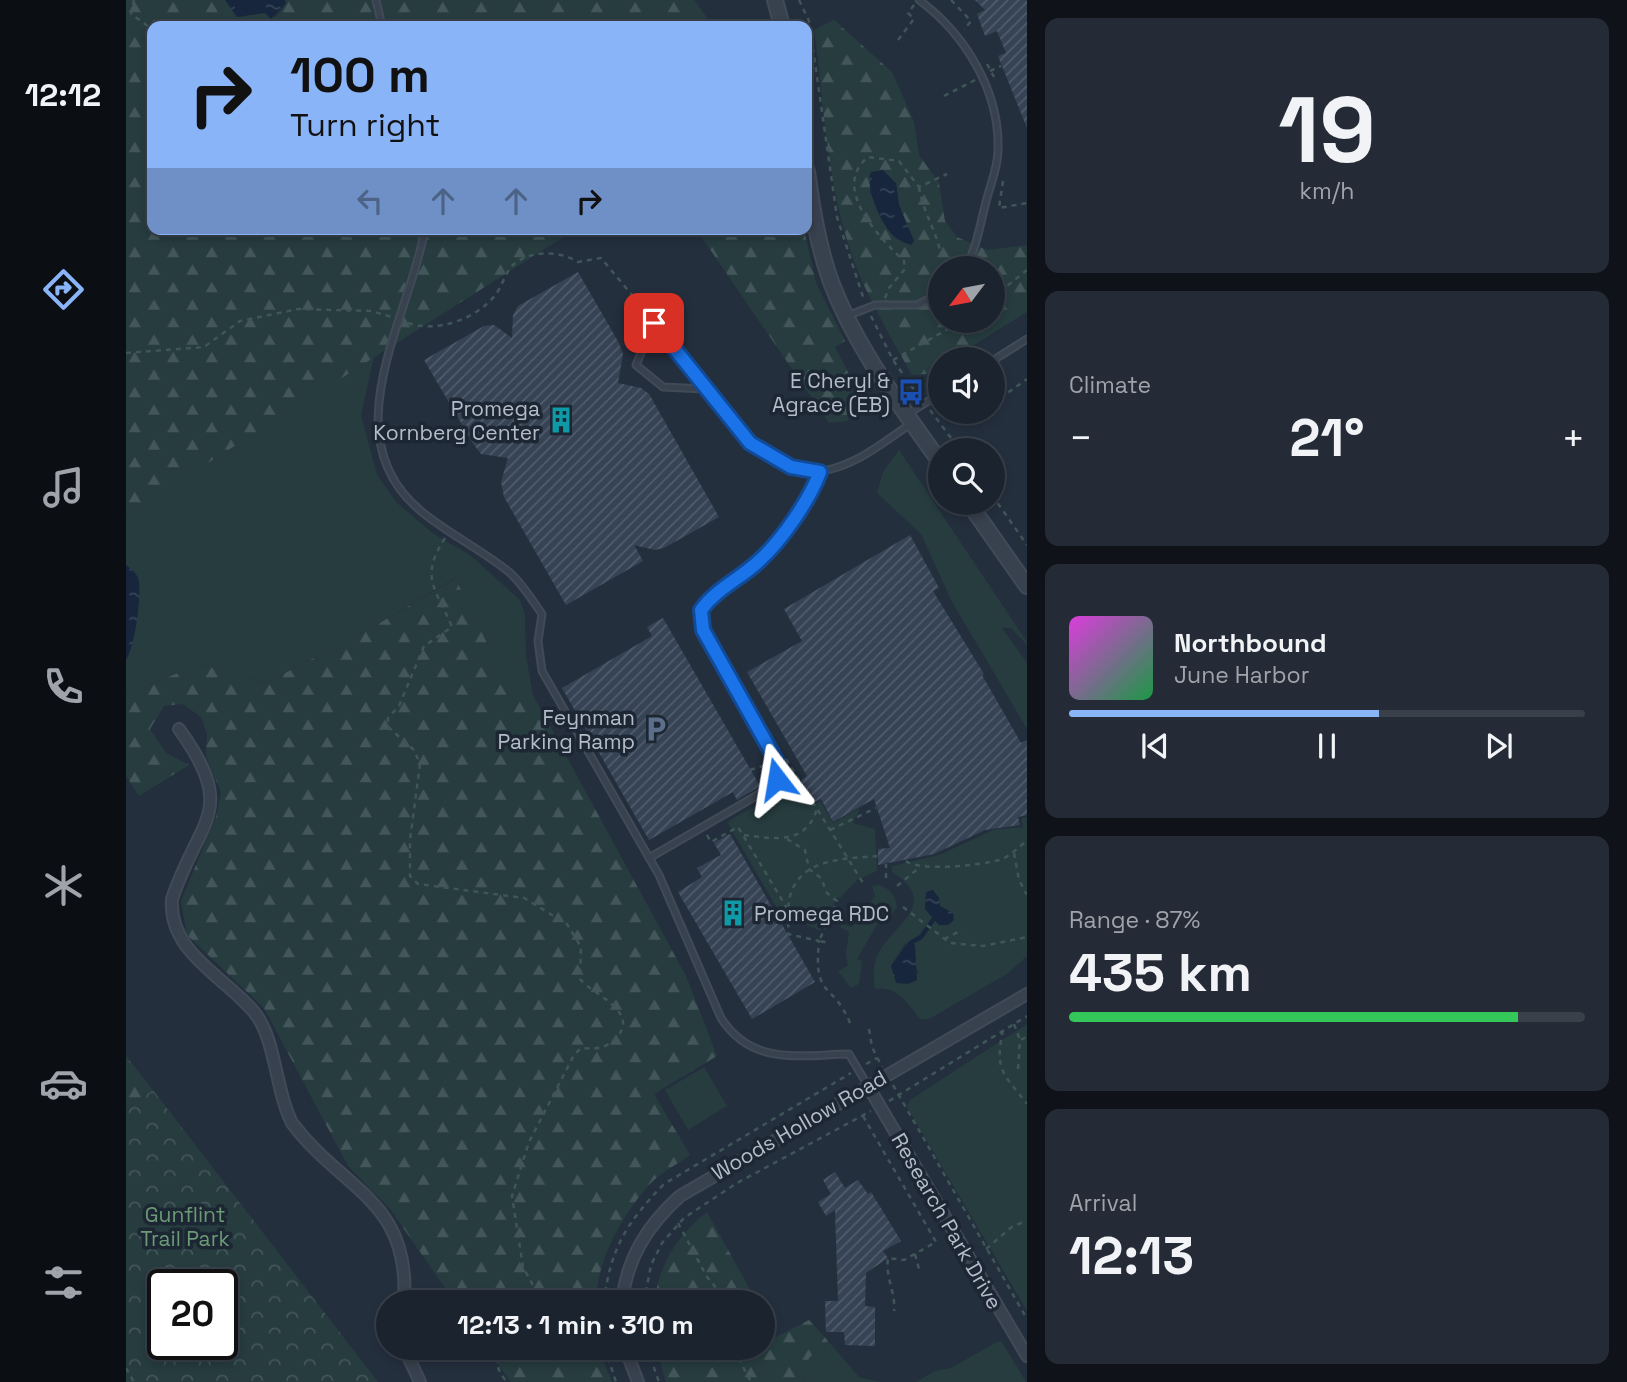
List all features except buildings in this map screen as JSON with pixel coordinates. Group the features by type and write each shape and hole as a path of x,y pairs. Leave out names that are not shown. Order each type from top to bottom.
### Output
{"street":[{"path":"775,0 781,21"},
{"path":"812,200 820,247 846,317 928,445"},
{"path":"977,515 1027,586"},
{"path":"179,729 199,757 208,778 211,808 172,900 170,915 174,929 191,952 236,993 259,1020 285,1109 292,1123 374,1203 394,1231 402,1251 404,1290"},
{"name":"Woods Hollow Road","path":"625,1290 631,1262 642,1238 658,1216 680,1196 1027,994"},
{"name":"Research Park Drive","path":"867,1086 1027,1356"},
{"path":"410,1360 420,1382"},
{"path":"630,1360 638,1382"}],"lane":[{"path":"376,0 381,21"},
{"path":"918,0 950,27 967,50 987,87 998,124 995,174 971,256"},
{"path":"424,235 418,266 380,384 376,414 378,442 397,487 410,502 449,532 510,573 542,614 538,641 542,671 649,858 721,1018 730,1032 744,1045 760,1052 780,1055 849,1054 867,1086"},
{"path":"846,317 883,304 917,304 928,299"},
{"path":"642,306 750,443 791,467 820,472 855,460 928,404"},
{"path":"654,323 636,365 663,387 706,389"},
{"path":"1005,353 1027,339"},
{"path":"649,858 768,788 777,779 777,762 703,630 701,610 708,600 760,561 812,495 820,472"}],"path":[{"path":"134,0 131,14 147,25"},
{"path":"800,0 809,21"},
{"path":"898,40 914,19 908,13 918,0"},
{"path":"812,42 837,217 865,301"},
{"path":"944,96 974,81"},
{"path":"883,304 889,288 905,269 904,261 877,235 864,216 854,178 858,165 868,157 899,161 919,187 922,207 937,232 941,255"},
{"path":"919,187 947,174"},
{"path":"1003,174 999,208 1027,203"},
{"path":"126,353 204,347 240,321 298,309 371,310 416,326 435,326 460,320 496,295 513,265 528,257 552,253 570,256 578,262 601,258 642,306"},
{"path":"1005,288 1027,270"},
{"path":"870,315 893,360 915,391"},
{"path":"893,360 941,333"},
{"path":"1005,395 1027,379"},
{"path":"1005,514 1027,545"},
{"path":"449,532 433,556 430,576 432,588 452,627 424,646 400,706 388,718 388,727 414,750 421,764 410,840 410,876 418,884 524,898 567,923 581,947 580,979 618,1009 624,1022 622,1032 611,1043 599,1049 581,1048 574,1055 529,1142 512,1196 523,1267 534,1290"},
{"path":"750,770 786,758 863,883"},
{"path":"830,830 876,808"},
{"path":"787,839 796,836 814,820 817,809"},
{"path":"703,827 711,842 738,827 788,910"},
{"path":"742,835 787,839 799,845"},
{"path":"796,836 808,856 810,869 821,878 827,893 837,901 819,941 815,961 819,979 845,1012 850,1023"},
{"path":"906,861 920,867 1002,860 1027,841"},
{"path":"1014,852 1019,880 1027,895"},
{"path":"829,943 788,934 790,894 798,880 810,869 847,859 878,856"},
{"path":"886,864 886,878"},
{"path":"897,886 920,867"},
{"path":"903,908 950,943 983,946 1027,937"},
{"path":"944,939 961,930"},
{"path":"887,1102 1027,1016"},
{"path":"1014,1024 1020,1040 1018,1069"},
{"path":"869,1029 872,1047 883,1068"},
{"path":"1003,1030 1000,1063 1004,1079 1027,1104"},
{"path":"1020,1040 1027,1037"},
{"path":"840,1079 846,1089"},
{"path":"891,1082 1027,1319"},
{"path":"858,1110 936,1242 905,1260 888,1258 886,1275 895,1297 894,1311"},
{"path":"646,1290 651,1265 678,1223 737,1183 873,1110"},
{"path":"986,1249 1013,1226 1027,1221"},
{"path":"678,1223 707,1278 718,1290"},
{"path":"915,1254 919,1269"},
{"path":"496,1360 498,1372 507,1382"},
{"path":"609,1360 616,1382"},
{"path":"651,1360 659,1382"},
{"path":"740,1360 751,1382"},
{"path":"126,1368 134,1382"}],"green space":[{"path":"126,0 225,0 237,17 265,13 276,17 286,4 285,0 694,0 709,21 147,21 147,235 567,235 126,515"},
{"path":"834,20 892,72 914,122 919,155 939,183 945,221 957,237 987,250 1027,245 1027,312 1005,326 1005,256 928,256 928,333 993,333 970,347 928,347 928,373 912,375 876,309 853,258 840,215 830,162 814,30","holes":["896,183 899,205 914,241 892,234 869,191"]},
{"path":"700,235 805,235 816,283 845,341 835,347 862,399 847,421 829,423"},
{"path":"374,357 361,415 377,475 397,503 434,534 470,555 520,600 525,614 526,656 533,695 497,670 478,620 454,579 371,628 266,683 199,664 126,695 126,515"},
{"path":"899,450 928,494 928,515 942,515 1027,642 1027,645 1011,628 1002,628 1027,663 1027,729 951,600 921,534 877,493 883,472"},
{"path":"455,579 478,620 497,670 533,695 686,976 717,1056 654,1094 690,1155 654,1180 630,1209 606,1255 597,1290 447,1290 390,1209 348,1166 264,1008 187,935 181,901 216,817 221,792 206,756 207,734 201,717 183,704 164,706 150,729 166,753 189,765 139,796 126,776 126,695 199,664 266,683 371,628"},
{"path":"798,781 813,805 820,801 833,823 860,808 853,823 875,829 877,871 857,880 840,898 837,897 820,931 786,915 782,917 727,822"},
{"path":"1027,817 1027,956 1007,974 929,1019 920,1019 896,993 875,989 877,956 913,905 913,894 907,884 892,872 892,866 939,855 993,830 1023,827 1021,818","holes":["905,943 919,974 891,966"]},
{"path":"880,885 892,893 897,907 884,925 879,921 857,959 862,961 859,984 851,988 838,971 848,966 846,954 849,932 840,927 842,924 852,927 875,896 872,886"},
{"path":"1027,1024 1027,1311 907,1107 910,1100"},
{"path":"126,1056 153,1090 126,1110"},
{"path":"704,1067 727,1106 688,1130 665,1090"},
{"name":"Gunflint Trail Park","path":"153,1090 378,1382 126,1382 126,1110"},
{"path":"707,1212 750,1290 657,1290 660,1275 671,1252 696,1221"},
{"path":"809,1320 828,1341 809,1358 804,1382 666,1382 660,1360 775,1360 775,1335"},
{"path":"828,1341 859,1377 879,1382 804,1382 809,1358"},
{"path":"997,1342 1002,1342 1026,1382 916,1382 935,1371 951,1368"},
{"path":"495,1360 603,1360 612,1382 511,1382"}],"water":[{"path":"225,0 285,0 286,3 271,19 265,13 237,17"},
{"path":"883,170 896,183 899,205 914,241 911,245 891,233 876,207 869,178 871,172"},
{"path":"126,565 137,577 139,590 135,634 126,660"},
{"path":"933,890 939,898 940,906 953,913 954,920 948,925 939,925 925,909 926,892"},
{"path":"909,941 915,945 917,980 908,984 896,983 891,966"}],"waterway":[{"path":"912,942 921,937 933,920"}],"place":[{"name":"E Cheryl & Agrace (EB)","path":"911,392"},
{"name":"Promega Kornberg Center","path":"561,420"},
{"name":"Feynman Parking Ramp","path":"656,729"},
{"name":"Promega RDC","path":"733,913"}],"route":[{"path":"654,323 750,443 769,457 791,467 820,472 812,495 760,561 708,600 701,610 703,630 777,762 777,779"}]}
